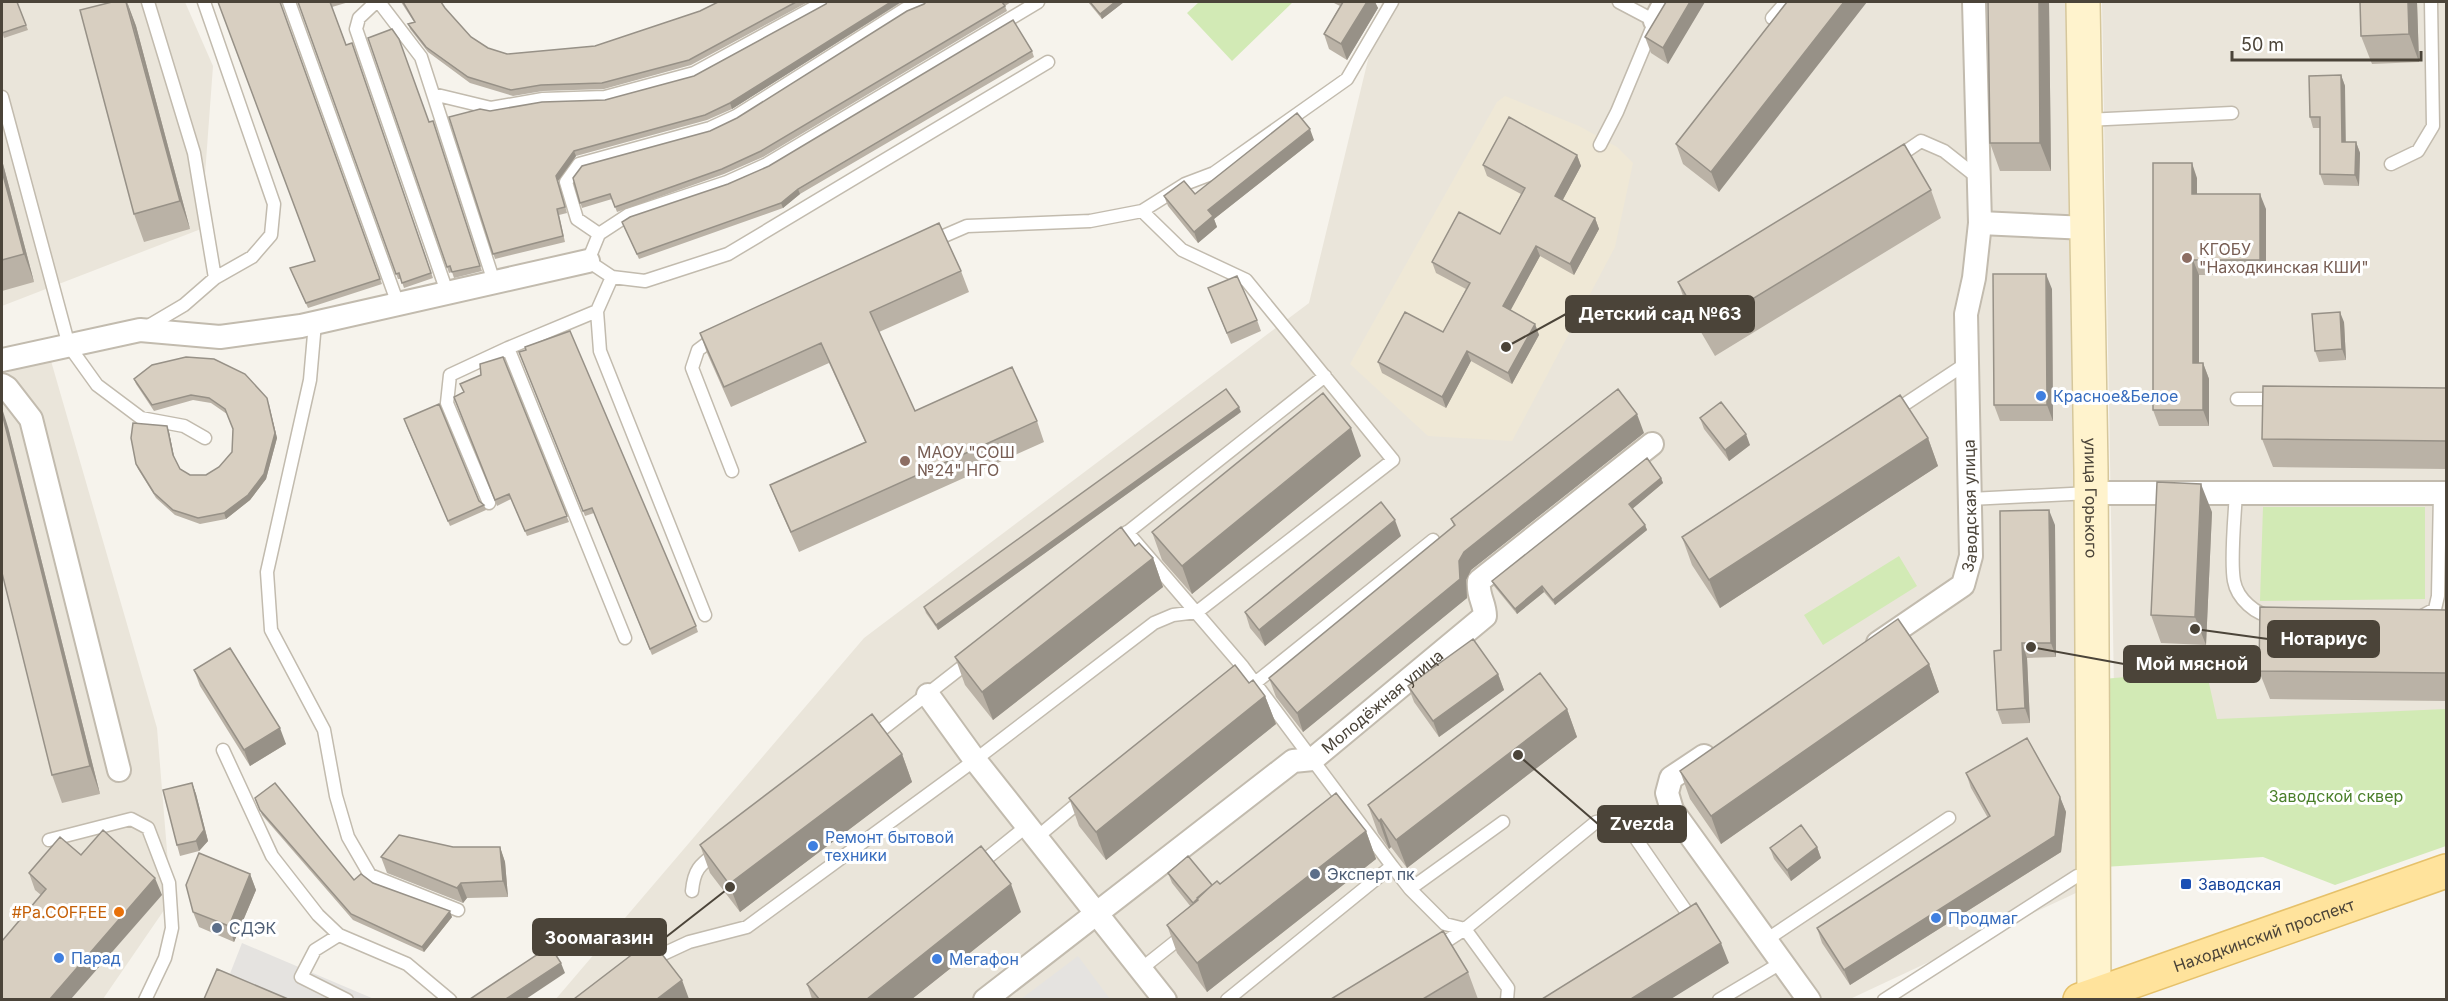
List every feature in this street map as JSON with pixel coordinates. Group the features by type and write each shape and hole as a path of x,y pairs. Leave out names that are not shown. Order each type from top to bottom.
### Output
{"main road":[{"name":"улица Горького","path":"2083,2 2091,493 2087,997"},
{"name":"Находкинский проспект","path":"2087,997 2446,871"}],"street":[{"name":"Заводская улица","path":"1857,656 1963,585 1971,556 1966,314 1974,278 1980,223 1974,2"},
{"path":"1980,223 2087,228"},
{"path":"2,360 140,330 220,337 315,323 588,261"},
{"path":"2,385 8,388 31,419 119,771"},
{"name":"Молодёжная улица","path":"985,999 1293,762 1313,759 1485,616 1485,607 1478,589 1479,581 1652,444"},
{"path":"2091,493 2444,493"},
{"path":"928,695 975,760 1165,999"},
{"path":"1720,746 1671,778 1667,793 1672,810 1809,999"}],"lane":[{"path":"148,2 194,153 215,278"},
{"path":"140,330 184,305 215,278 252,257 271,235 274,204 204,2"},
{"path":"289,2 398,304"},
{"path":"447,292 356,29 359,18 378,2 421,57 494,282"},
{"path":"433,94 491,108 543,99 605,97 694,73 824,2"},
{"path":"599,234 577,219 566,182 579,164 710,128 736,116 906,9 922,2"},
{"path":"1038,2 767,164 727,182 628,215 599,234 588,261 612,277 645,281 728,254 1048,62"},
{"path":"913,249 967,226 1090,221 1142,211 1185,184 1214,173 1347,79 1392,2"},
{"path":"1599,145 1617,112 1660,11 1619,2"},
{"path":"1772,18 1786,2"},
{"path":"2391,164 2418,151 2433,126 2431,2"},
{"path":"2,97 69,346 97,385 141,418 184,426 205,438"},
{"path":"2085,120 2232,112"},
{"path":"1881,167 1921,141 1944,151 1977,177"},
{"path":"640,967 689,942 747,927 975,760 1154,623 1173,615 1197,612 1393,460 1246,280 1182,250 1142,211"},
{"path":"612,277 597,311 600,351 705,615"},
{"path":"489,503 447,403 450,375 597,311"},
{"path":"315,323 310,380 267,572 271,630 324,730 336,795 348,837 370,875 458,910"},
{"path":"729,328 698,350 692,368 732,471"},
{"path":"508,348 625,638"},
{"path":"1879,421 1967,363"},
{"path":"1100,555 1325,376"},
{"path":"2237,399 2295,399"},
{"path":"2235,492 2234,582 2249,606 2265,616 2288,616"},
{"path":"1970,499 2091,493"},
{"path":"2412,617 2424,617 2435,609 2438,596 2444,493"},
{"path":"1127,532 1197,612 1238,671 1255,683 1313,759 1340,808 1410,889 1445,924 1465,929 1508,988 1507,999"},
{"path":"1255,683 1433,540"},
{"path":"862,744 982,651"},
{"path":"223,750 272,856 318,915 339,935 406,964 450,999"},
{"path":"964,877 1090,793"},
{"path":"1427,954 1465,929 1596,822 1621,817 1688,914"},
{"path":"1766,940 1949,818"},
{"path":"49,840 131,819 148,828 169,883 172,928 165,958 145,999"},
{"path":"1410,889 1503,822"},
{"path":"692,891 694,874 703,863 731,842"},
{"path":"1227,999 1392,866"},
{"path":"1884,999 2077,876"},
{"path":"1141,969 1197,924"},
{"path":"339,935 315,950 302,977 347,999"},
{"path":"1719,999 1781,963"}],"shaded area":[{"path":"2,2 185,2 213,66 201,229 2,306"},
{"path":"1382,2 2071,2 2078,892 1850,999 555,1000 864,638 1309,303"},
{"path":"2102,2 2446,2 2446,795 2116,804"},
{"path":"1505,96 1579,126 1617,147 1633,163 1615,247 1512,441 1428,436 1350,364 1497,102"},
{"path":"49,354 157,728 171,900 103,999 2,999 2,375"},
{"path":"242,943 374,999 248,999 224,989"},
{"path":"1078,956 1110,999 1021,999"}],"green space":[{"path":"1199,2 1293,2 1232,61 1187,13"},
{"path":"2263,507 2425,507 2425,599 2260,601"},
{"path":"1899,556 1917,586 1823,645 1804,615"},
{"name":"Заводской сквер","path":"2206,670 2217,719 2446,709 2446,846 2335,885 2263,857 2104,867 2103,679"}],"building":[{"path":"2,2 17,2 26,25 2,33"},
{"path":"112,2 126,2 180,201 134,214 80,10"},
{"path":"218,2 280,2 380,279 306,303 290,268 315,261"},
{"path":"298,2 330,2 346,45 352,43 431,273 402,283 399,273 396,274"},
{"path":"403,2 441,2 471,37 488,48 507,54 595,46 700,11 718,2 796,2 689,60 602,83 541,85 511,90 468,77 426,47 408,24 415,22"},
{"path":"827,2 891,2 730,103 705,115 574,151 556,176 565,207 557,209 563,236 493,254 449,117 480,109 490,111 542,102 605,100 694,76"},
{"path":"926,2 1002,2 1005,6 761,151 722,169 615,207 610,194 580,203 573,178 582,166 710,131 737,118 907,11"},
{"path":"1090,2 1115,2 1100,14"},
{"path":"1343,2 1367,2 1341,44 1324,34"},
{"path":"1666,2 1690,2 1663,48 1645,37"},
{"path":"1787,2 1844,2 1711,172 1676,144"},
{"path":"1988,2 2039,2 2040,143 1990,143"},
{"path":"2360,2 2408,2 2409,34 2361,36"},
{"path":"1013,20 1032,51 798,189 781,203 637,254 622,222 630,217 728,184 769,166"},
{"path":"392,29 399,39 429,122 433,121 480,266 452,272 450,266 447,267 368,38"},
{"path":"2341,75 2342,142 2356,142 2355,175 2320,174 2320,117 2310,117 2309,76"},
{"path":"1297,113 1310,129 1208,210 1213,216 1194,232 1164,196 1184,181 1195,194"},
{"path":"1509,117 1577,155 1555,196 1595,218 1570,264 1536,246 1503,306 1535,324 1508,373 1467,351 1442,397 1378,362 1405,312 1443,332 1470,283 1432,262 1459,212 1500,234 1525,188 1483,165"},
{"path":"1904,144 1931,190 1705,328 1678,282"},
{"path":"2153,163 2192,163 2192,194 2260,194 2260,260 2193,260 2193,363 2203,363 2203,410 2153,410"},
{"path":"2,171 24,254 2,260"},
{"path":"939,223 961,271 870,312 915,411 1012,367 1037,421 791,532 770,485 866,442 821,343 724,387 700,333"},
{"path":"1993,274 2046,274 2047,405 1994,405"},
{"path":"1237,276 1257,320 1227,333 1208,288"},
{"path":"2340,312 2342,349 2315,351 2312,314"},
{"path":"570,331 696,626 650,649 592,508 583,511 519,352 526,350 525,347"},
{"path":"186,357 214,359 245,374 267,398 275,433 264,474 248,495 224,513 198,518 173,510 154,493 136,464 131,438 133,423 167,426 173,455 180,469 190,475 206,475 219,467 232,452 233,429 225,409 209,398 191,395 152,405 134,379 152,365"},
{"path":"503,357 567,516 525,531 509,494 495,500 454,397 464,392 460,384 481,375 480,364"},
{"path":"2263,386 2446,388 2446,441 2262,439"},
{"path":"1226,389 1239,407 936,625 924,607"},
{"path":"1618,389 1637,414 1464,552 1459,561 1460,579 1297,713 1269,678 1455,525 1451,519"},
{"path":"1323,393 1351,428 1182,566 1152,532"},
{"path":"1900,395 1928,438 1709,580 1682,537"},
{"path":"1721,402 1746,434 1725,450 1700,418"},
{"path":"439,404 479,501 484,505 448,521 404,419"},
{"path":"2,413 90,766 52,775 2,573"},
{"path":"1647,458 1661,478 1629,504 1645,525 1553,600 1542,586 1515,609 1492,581"},
{"path":"2157,482 2201,484 2195,617 2151,615"},
{"path":"1381,502 1395,520 1259,630 1245,612"},
{"path":"2049,510 2051,643 2022,643 2025,708 1997,710 1994,651 2001,650 2000,511"},
{"path":"1121,527 1135,546 1139,543 1153,558 982,692 955,657"},
{"path":"2260,607 2446,610 2446,673 2259,671"},
{"path":"1898,619 1929,664 1711,816 1680,771"},
{"path":"1473,639 1498,674 1433,721 1408,686"},
{"path":"230,648 280,728 244,750 194,670"},
{"path":"1235,665 1249,683 1253,680 1265,696 1096,832 1069,798"},
{"path":"1540,673 1567,709 1396,840 1368,805"},
{"path":"872,714 902,754 729,884 700,845"},
{"path":"2027,738 2060,797 2055,836 1844,970 1817,928 1990,816 1966,773"},
{"path":"192,783 204,830 196,841 177,845 163,790"},
{"path":"275,783 354,880 361,874 373,883 450,911 422,947 351,914 260,810 255,798"},
{"path":"1336,793 1366,831 1197,963 1167,925 1217,881 1220,884"},
{"path":"1801,825 1817,847 1787,870 1770,848"},
{"path":"103,830 155,878 50,999 2,999 2,941 46,889 29,873 60,837 81,855"},
{"path":"399,835 453,847 500,847 503,881 461,883 457,888 381,857"},
{"path":"981,846 1011,884 867,999 819,999 807,984"},
{"path":"199,853 250,874 229,926 193,912 186,885"},
{"path":"1188,856 1212,885 1193,903 1168,873"},
{"path":"1696,903 1721,943 1631,999 1542,999"},
{"path":"1443,931 1468,972 1423,999 1331,999"},
{"path":"651,940 682,980 657,999 574,999"},
{"path":"550,946 561,963 506,999 470,999"},
{"path":"217,969 288,999 204,999"}],"place":[{"name":"КГОБУ \"Находкинская КШИ\"","path":"2187,258"},
{"name":"Детский сад №63","path":"1506,347"},
{"name":"Красное&Белое","path":"2041,396"},
{"name":"МАОУ \"СОШ №24\" НГО","path":"905,461"},
{"name":"Нотариус","path":"2195,629"},
{"name":"Мой мясной","path":"2031,647"},
{"name":"Zvezda","path":"1518,755"},
{"name":"Ремонт бытовой техники","path":"813,846"},
{"name":"Эксперт пк","path":"1315,874"},
{"name":"Заводская","path":"2186,884"},
{"name":"Зоомагазин","path":"730,887"},
{"name":"#Pa.COFFEE","path":"119,912"},
{"name":"Продмаг","path":"1936,918"},
{"name":"СДЭК","path":"217,928"},
{"name":"Парад","path":"59,958"},
{"name":"Мегафон","path":"937,959"}]}
